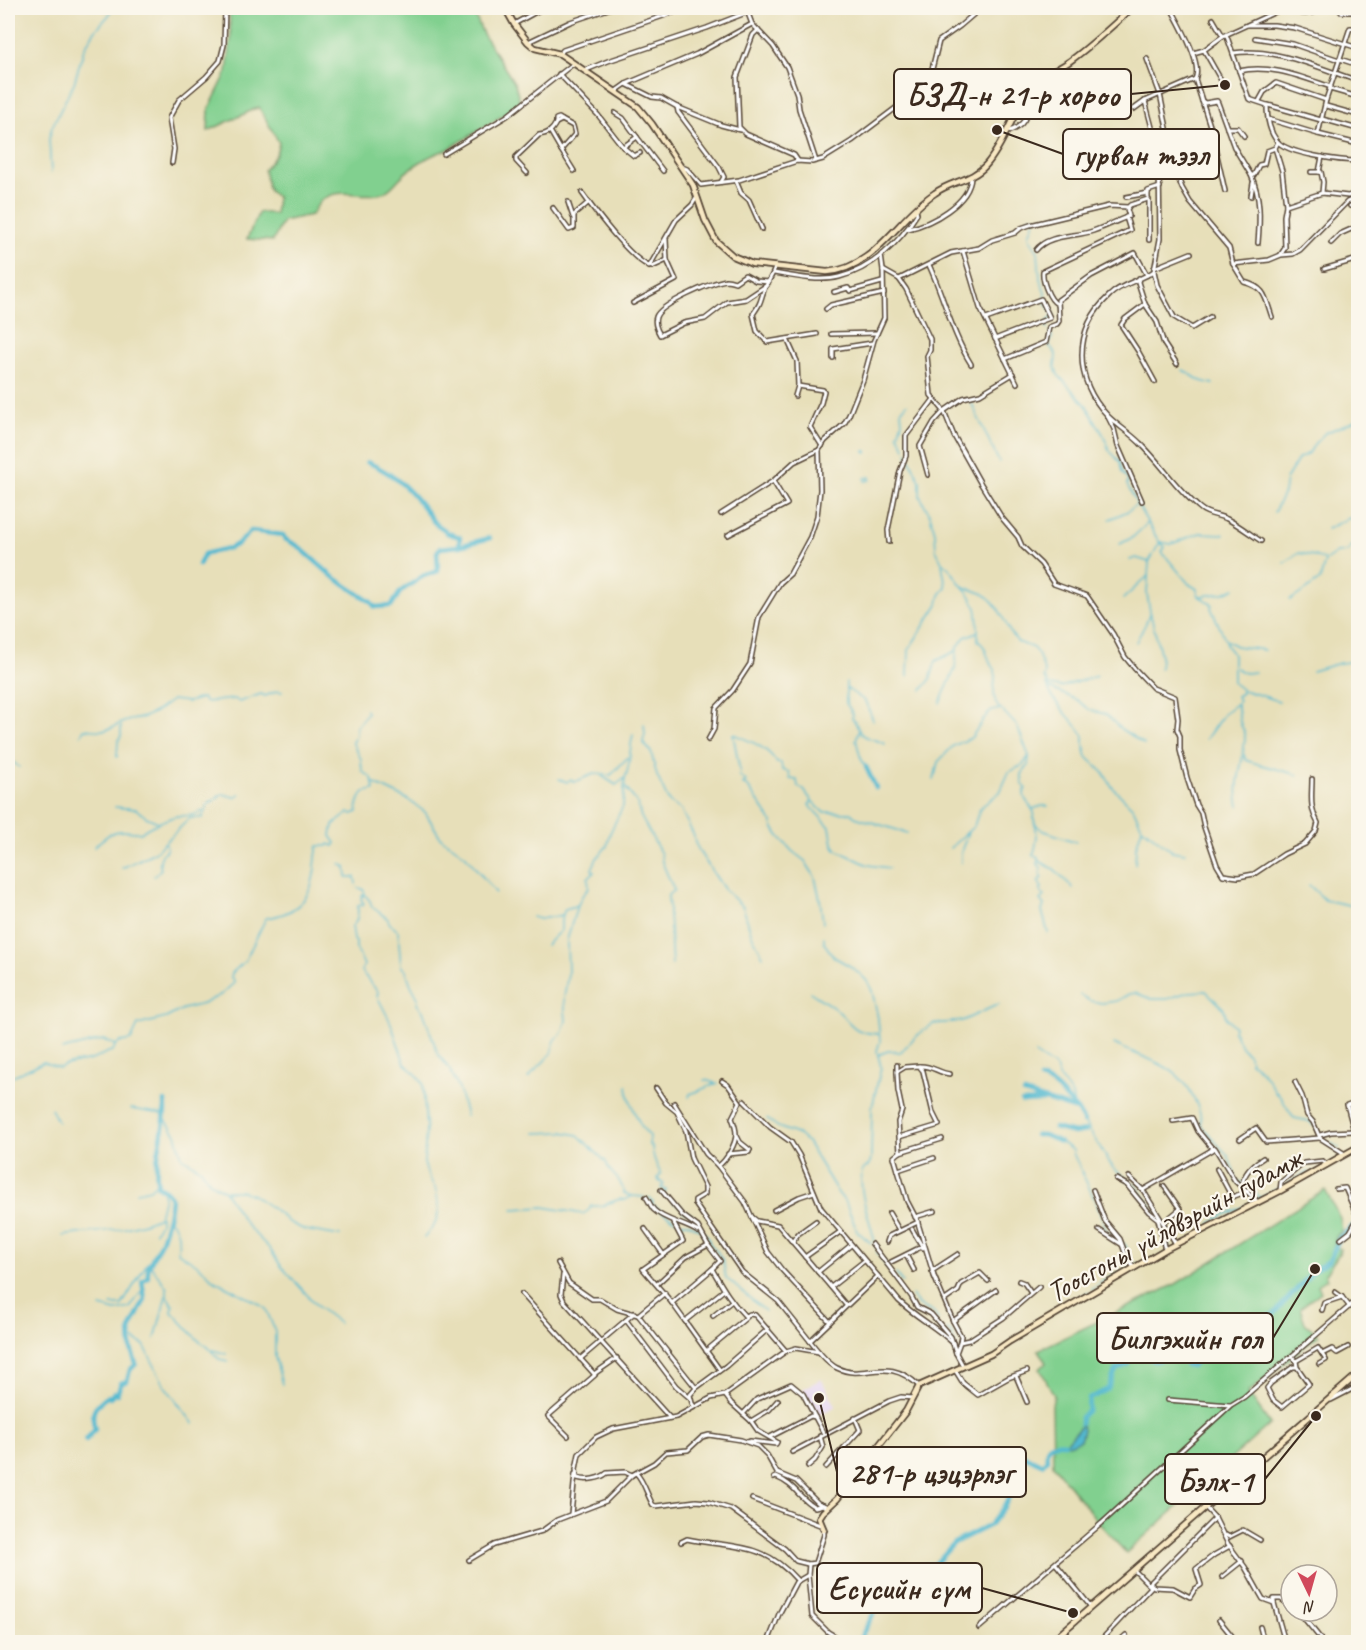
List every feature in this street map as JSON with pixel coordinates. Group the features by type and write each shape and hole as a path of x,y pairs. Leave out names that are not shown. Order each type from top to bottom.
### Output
{"main road":[{"path":"505,8 514,24 535,48 560,54 638,107 682,167 698,195 709,228 721,247 741,261 775,270 827,272 839,271 861,262 938,190 971,177 984,167 993,157 1024,98 1037,82 1078,55 1132,8"},
{"name":"Тоосгоны үйлдвэрийн гудамж","path":"919,1386 991,1354 1166,1249 1280,1191 1359,1147"},
{"path":"1051,1642 1359,1374"},
{"path":"823,1528 819,1518 823,1506 842,1494 906,1411 919,1386"}],"street":[{"path":"172,163 174,148 170,118 179,100 206,77 220,61 224,45 225,8"},
{"path":"514,24 543,8"},
{"path":"528,42 570,22 611,8"},
{"path":"933,80 932,69 939,41 981,8"},
{"path":"1092,8 1106,12 1118,8"},
{"path":"1173,8 1198,70 1195,79 1211,129 1225,191"},
{"path":"1193,53 1204,50 1224,35 1284,8"},
{"path":"1289,8 1294,12 1308,14 1330,8"},
{"path":"1339,8 1341,12 1359,12"},
{"path":"584,71 707,28 747,10 753,24 773,46 787,67 816,161"},
{"path":"560,54 563,50 678,11"},
{"path":"1213,19 1233,53 1249,99 1359,129"},
{"path":"616,91 626,84 698,54 753,24"},
{"path":"1248,25 1295,28 1359,48"},
{"path":"1318,134 1326,100 1350,28 1359,28"},
{"path":"740,130 737,77 753,35 758,30"},
{"path":"1255,38 1293,44 1359,65"},
{"path":"1204,50 1221,80"},
{"path":"1233,53 1248,52 1280,57 1359,81"},
{"path":"1147,59 1160,94 1176,172 1188,200 1228,248 1233,264 1244,282 1254,284 1263,291 1272,317"},
{"path":"444,154 507,116 573,64"},
{"path":"1239,71 1257,69 1280,71 1359,97"},
{"path":"559,74 598,115 623,147 634,156 640,153"},
{"path":"682,167 693,175 701,186 736,181 798,161 816,161 845,146 933,80 942,78"},
{"path":"1134,109 1145,101 1195,79"},
{"path":"1259,101 1264,92 1276,83 1326,100"},
{"path":"626,84 721,125 740,130 794,155 798,161"},
{"path":"1006,133 1017,129 1023,123 1028,108 1024,98"},
{"path":"1145,101 1155,135 1159,163 1160,239 1154,270 1157,285 1173,317 1192,328 1210,317"},
{"path":"1202,101 1205,103 1217,101 1234,147 1252,177 1259,200 1258,243"},
{"path":"1267,105 1271,131 1284,147 1322,158 1359,161"},
{"path":"1325,105 1359,115"},
{"path":"677,106 678,112 719,167 724,177 720,183"},
{"path":"615,113 623,118 663,171"},
{"path":"527,173 516,161 516,157 538,135 550,131 556,119 573,126 575,134 561,150"},
{"path":"1268,119 1359,144"},
{"path":"1227,129 1238,128 1244,136"},
{"path":"550,131 574,171"},
{"path":"623,147 637,137"},
{"path":"1251,196 1252,177 1259,165 1264,164 1267,151 1275,148 1278,142"},
{"path":"1159,163 1198,147"},
{"path":"1275,148 1282,171 1286,205 1285,248 1281,255"},
{"path":"1322,158 1319,172 1321,172 1323,182 1322,193"},
{"path":"1311,172 1319,172"},
{"path":"908,229 954,207 969,188 971,177"},
{"path":"736,181 741,193 749,200 762,229"},
{"path":"1126,197 1148,193 1160,187"},
{"path":"1233,264 1269,260 1300,250 1347,202 1354,199 1358,192"},
{"path":"1286,205 1322,193 1348,196 1358,192"},
{"path":"582,193 641,263 649,267 667,260"},
{"path":"1148,193 1150,202 1149,240"},
{"path":"649,267 676,220 692,205 698,195"},
{"path":"899,279 951,254 979,248 999,237 1015,233 1030,225 1109,206 1128,207 1148,199"},
{"path":"568,201 574,219"},
{"path":"553,208 569,230 574,228 574,215 589,202"},
{"path":"1350,206 1359,202"},
{"path":"1036,250 1044,243 1090,232 1129,216 1128,207"},
{"path":"817,334 767,342 755,328 753,314 775,270 798,277 838,277 881,255 908,229 918,214 916,209"},
{"path":"1057,304 1053,303 1042,275 1043,271 1130,230 1126,217"},
{"path":"1330,243 1340,234 1359,226"},
{"path":"633,303 676,280 667,260 666,239"},
{"path":"963,251 973,289 1017,383"},
{"path":"1005,359 1046,342 1049,327 1059,321 1058,300 1092,275 1135,253 1147,275"},
{"path":"1142,501 1118,446 1114,429 1082,372 1086,331 1110,294 1191,253"},
{"path":"721,514 773,481 794,462 821,448 844,424 864,380 873,343 884,318 882,282 884,270 881,255"},
{"path":"1324,268 1359,260"},
{"path":"929,265 971,364"},
{"path":"884,270 899,279 906,289 930,339 928,361 931,395 944,411 954,436 981,484 1022,546 1041,564 1054,584 1087,596 1135,669 1153,688 1175,697 1180,750 1186,778 1201,813 1217,865 1223,875 1238,877 1254,874 1290,850 1305,844 1316,831 1318,823 1312,814 1310,803 1312,779"},
{"path":"745,275 768,284 746,299 727,302 705,320 684,323 660,335 658,332 655,321 659,312 671,303 711,284 727,280 735,282 745,275"},
{"path":"1139,278 1138,282 1145,304 1157,322 1164,344 1177,364"},
{"path":"834,292 848,288 850,291 856,290 882,282"},
{"path":"826,309 831,305 884,293"},
{"path":"986,319 1041,299 1050,315 1047,320 995,339"},
{"path":"1145,304 1125,318 1121,325 1155,382"},
{"path":"831,334 877,333"},
{"path":"787,339 797,360 798,386 795,396"},
{"path":"833,358 832,350 835,348 873,343"},
{"path":"928,475 920,446 934,422 944,411 963,398 980,394 1013,374"},
{"path":"708,740 714,729 716,708 733,690 750,664 759,617 780,583 790,574 810,537 817,516 821,448 810,427 824,392 798,386"},
{"path":"889,542 888,530 900,471 906,456 906,436 934,399"},
{"path":"1107,415 1140,443 1172,480 1202,509 1226,519 1261,541"},
{"path":"728,535 787,504 773,481"},
{"path":"897,1065 897,1091 902,1110 897,1122 900,1152"},
{"path":"899,1137 939,1125 933,1113 924,1072 919,1066"},
{"path":"897,1071 905,1067 932,1066 941,1073 950,1074"},
{"path":"722,1081 740,1099 739,1107 732,1118 736,1135 750,1151 728,1154"},
{"path":"1295,1082 1307,1115 1320,1137 1340,1152 1347,1154"},
{"path":"656,1088 666,1103 677,1112 686,1131 695,1168 705,1187 705,1194 695,1200 695,1204 742,1272 778,1301 819,1352 837,1368 850,1371 890,1369 904,1374 919,1386"},
{"path":"744,1101 770,1127 790,1142 799,1155 820,1206 864,1261 912,1314 936,1327 953,1343"},
{"path":"1354,1131 1347,1105 1359,1101"},
{"path":"674,1103 706,1154 718,1166 745,1203 768,1252 830,1322"},
{"path":"1173,1121 1192,1118 1198,1131 1212,1148 1216,1149 1235,1181 1258,1202"},
{"path":"1240,1139 1256,1128 1266,1142 1320,1137 1331,1132 1359,1130"},
{"path":"718,1166 728,1154 736,1135"},
{"path":"942,1139 900,1152 894,1157 907,1201 918,1222 932,1271 953,1321 962,1336 956,1353"},
{"path":"1143,1190 1212,1148"},
{"path":"898,1170 934,1158"},
{"path":"1242,1185 1254,1163 1263,1158"},
{"path":"1280,1191 1281,1182 1304,1163 1323,1161 1327,1165"},
{"path":"1217,1169 1232,1197 1248,1191"},
{"path":"1129,1177 1143,1190 1176,1244"},
{"path":"1116,1179 1127,1185 1149,1212 1158,1219 1166,1249"},
{"path":"1164,1186 1180,1209 1164,1222"},
{"path":"1336,1189 1345,1188 1358,1218 1350,1232 1341,1239"},
{"path":"661,1190 682,1215 698,1227 720,1261 672,1303"},
{"path":"1093,1190 1105,1221 1123,1245 1134,1268"},
{"path":"774,1210 814,1192"},
{"path":"646,1197 654,1210 673,1222 685,1224 702,1234"},
{"path":"915,1217 935,1211"},
{"path":"889,1213 899,1230"},
{"path":"751,1217 757,1221 778,1225 846,1305"},
{"path":"792,1242 798,1234 816,1221"},
{"path":"673,1222 683,1240 643,1269 665,1293 720,1370"},
{"path":"887,1242 888,1238 899,1230 918,1222"},
{"path":"912,1228 927,1254"},
{"path":"645,1229 663,1254"},
{"path":"1099,1230 1123,1245"},
{"path":"805,1257 840,1232"},
{"path":"872,1244 917,1307 931,1314 951,1337 963,1366"},
{"path":"657,1284 686,1257 708,1245"},
{"path":"818,1272 851,1245"},
{"path":"891,1262 922,1246"},
{"path":"932,1271 958,1254"},
{"path":"906,1255 914,1270"},
{"path":"831,1287 864,1261"},
{"path":"558,1263 571,1284 592,1299 600,1299 617,1309 636,1314 696,1388"},
{"path":"712,1269 724,1290 745,1317 750,1314 755,1315 786,1351"},
{"path":"945,1300 958,1291 961,1284 980,1273 988,1281"},
{"path":"563,1274 561,1294 564,1301 670,1418"},
{"path":"810,1341 878,1276"},
{"path":"1019,1281 1024,1283 1031,1293"},
{"path":"960,1342 969,1340 1003,1318 1039,1287"},
{"path":"685,1321 724,1290"},
{"path":"953,1321 996,1290"},
{"path":"1335,1292 1350,1307"},
{"path":"580,1359 626,1320 665,1293"},
{"path":"522,1294 594,1374"},
{"path":"1322,1310 1324,1303 1342,1297"},
{"path":"979,1628 1056,1564 1232,1405 1245,1397 1359,1299"},
{"path":"713,1316 732,1301"},
{"path":"706,1351 750,1314"},
{"path":"626,1320 676,1386 691,1399"},
{"path":"694,1406 690,1395 696,1388 768,1329"},
{"path":"1322,1354 1332,1349 1336,1353 1348,1347"},
{"path":"571,1514 579,1454 596,1437 613,1429 670,1418 711,1398 725,1395 786,1351 796,1348 819,1352"},
{"path":"1296,1361 1314,1348 1318,1348 1326,1360 1319,1364"},
{"path":"1292,1356 1309,1384 1282,1407 1273,1400 1267,1388 1293,1367 1297,1367"},
{"path":"568,1436 548,1416 594,1374 617,1358"},
{"path":"955,1370 963,1383 978,1395 1008,1378 1027,1371"},
{"path":"1016,1376 1027,1402"},
{"path":"743,1414 757,1399 791,1384 802,1394 822,1435 823,1447 808,1466"},
{"path":"1327,1402 1359,1386"},
{"path":"725,1395 730,1403 752,1421 758,1431 777,1443 750,1441 748,1443"},
{"path":"792,1452 889,1401 901,1397 913,1398"},
{"path":"752,1421 769,1410 778,1400"},
{"path":"1168,1400 1232,1405"},
{"path":"770,1437 811,1416 815,1417"},
{"path":"826,1467 860,1430 855,1418"},
{"path":"469,1560 494,1545 542,1531 557,1520 606,1501 634,1474 654,1463 666,1452 688,1450 702,1437 709,1435 761,1448 777,1473 796,1481 823,1506"},
{"path":"575,1474 581,1479 603,1476 607,1473 634,1474 642,1479 643,1486 653,1505 656,1506 696,1501 731,1509 785,1549 796,1561 815,1563 824,1535 823,1528 753,1499"},
{"path":"774,1478 790,1484 809,1504 823,1506"},
{"path":"819,1518 823,1506"},
{"path":"1205,1507 1215,1518 1263,1599 1274,1603"},
{"path":"1099,1642 1151,1587 1150,1584 1215,1518"},
{"path":"1224,1534 1229,1537 1243,1530 1260,1540"},
{"path":"681,1542 687,1539 699,1543 739,1546 762,1552 785,1567 798,1581"},
{"path":"1134,1570 1154,1587 1173,1588 1190,1597 1201,1585 1196,1569 1230,1546"},
{"path":"1222,1577 1242,1561"},
{"path":"809,1564 812,1616 828,1632 845,1642"},
{"path":"1056,1564 1091,1607"},
{"path":"768,1642 779,1614 798,1581 808,1575"},
{"path":"1279,1599 1274,1599 1274,1603 1285,1642"},
{"path":"1220,1620 1232,1636 1232,1642"},
{"path":"1308,1623 1320,1638"},
{"path":"1260,1627 1264,1642"},
{"path":"1062,1633 1070,1642"},
{"path":"1118,1642 1126,1635"}],"shaded area":[{"path":"821,1379 836,1406 817,1416 803,1389"}],"green space":[{"path":"229,8 472,8 483,34 515,84 520,103 447,150 415,166 385,192 367,195 344,193 329,196 321,201 311,215 283,221 273,241 247,239 259,212 275,214 277,197 269,191 264,170 276,155 279,143 259,107 208,131 209,109 227,72 231,38"},
{"path":"1325,1190 1340,1218 1342,1230 1336,1237 1334,1245 1340,1249 1339,1254 1325,1274 1327,1279 1318,1285 1321,1292 1300,1308 1305,1323 1319,1335 1248,1393 1270,1424 1126,1553 1053,1465 1052,1405 1054,1395 1040,1369 1046,1363 1038,1350 1176,1284"}],"water":[{"path":"1081,1418 1083,1430 1080,1440 1072,1444 1060,1443 1066,1443 1081,1426"}],"waterway":[{"path":"51,173 49,139 52,127 74,83 84,49 112,8"},
{"path":"1028,219 1035,218 1029,235 1038,252 1045,302 1054,315 1046,324 1047,328"},
{"path":"1050,332 1052,337 1049,345 1056,354 1055,367 1058,375 1086,405 1104,436 1109,450 1120,462 1122,472 1128,480 1127,485 1138,506 1158,540 1165,547 1162,552 1189,584 1197,589 1199,596 1212,604 1211,608 1226,645 1233,654 1233,683 1242,690 1242,693 1237,696 1239,701 1236,704 1240,724 1245,732 1238,788 1239,806"},
{"path":"1183,370 1201,381 1213,384"},
{"path":"970,400 999,462"},
{"path":"905,448 898,434 902,422 901,411 907,404"},
{"path":"1274,512 1284,493 1286,479 1299,458 1309,453 1325,433 1358,419"},
{"path":"865,451 867,451 867,453 865,452 865,451"},
{"path":"907,453 920,481 920,496 930,515 935,532 936,550 942,562 962,586 984,594 991,600 998,608 1011,634 1018,642 1033,648 1038,654 1051,695 1084,736 1087,757 1103,772 1113,788 1133,808 1142,827 1172,851 1185,853"},
{"path":"367,462 388,473 405,487 435,523 447,533 460,537 459,546"},
{"path":"870,477 870,480 865,481 865,478 870,477"},
{"path":"1110,519 1137,504"},
{"path":"1327,529 1358,516"},
{"path":"1120,544 1133,537 1148,523"},
{"path":"199,565 204,554 230,548 251,531 283,535 332,576 375,607 391,606 401,591 423,576 438,571 437,552 440,548 490,538"},
{"path":"1136,642 1150,611 1147,594 1149,562 1160,542 1171,544 1200,533 1224,534"},
{"path":"1290,600 1320,580 1325,561 1337,553 1347,552 1353,545 1354,547 1358,545"},
{"path":"1284,563 1299,553 1324,560"},
{"path":"1130,560 1136,558 1149,562"},
{"path":"908,676 909,649 938,604 940,595 946,587 942,564"},
{"path":"1123,599 1148,576"},
{"path":"934,780 938,762 953,746 971,738 989,712 1000,709 994,696 995,669 978,640 978,618 975,606 963,587"},
{"path":"1201,596 1224,593 1235,588"},
{"path":"1150,612 1161,656 1160,669"},
{"path":"940,703 955,669 957,648 965,637 977,632"},
{"path":"1227,641 1236,646 1264,650"},
{"path":"922,690 930,680 936,661 956,651"},
{"path":"1312,671 1340,663 1358,661"},
{"path":"1236,668 1245,673 1255,672"},
{"path":"1047,685 1061,687 1097,676"},
{"path":"846,682 846,703 859,730 864,736 885,744"},
{"path":"846,688 865,701 873,720"},
{"path":"1049,688 1077,700 1090,710 1105,714 1121,729 1144,744"},
{"path":"1243,690 1279,701"},
{"path":"81,735 84,729 106,730 129,720 139,719 172,700 188,702 202,698 205,702 235,699 239,702 261,694 265,696 278,691 282,692"},
{"path":"1206,739 1225,712 1236,704"},
{"path":"950,848 974,826 980,808 1000,792 1009,772 1023,765 1029,756 1017,726 1001,709"},
{"path":"366,710 367,713 356,727 356,736 352,742 361,759 362,771 372,778 373,783 407,799 425,812 441,838 465,855 496,893"},
{"path":"644,724 643,742 651,752 657,776 669,802 681,810 702,856 724,889 743,907 751,933 763,956"},
{"path":"117,757 121,726"},
{"path":"859,730 856,740 866,767"},
{"path":"733,734 763,748 777,763 781,763 782,770 789,772 790,779 797,780 798,787 803,789 812,801 809,805 830,827 833,844 837,850 868,865 889,868"},
{"path":"733,734 739,776 746,781 742,784 748,787 771,820 778,835 792,851 805,861 815,877 823,923"},
{"path":"528,1078 551,1054 555,1040 562,1032 566,1021 564,998 568,973 567,940 576,909 589,888 588,878 594,872 592,869 597,858 607,846 610,833 623,806 625,778 633,735"},
{"path":"1244,755 1246,760 1251,762 1298,775"},
{"path":"1029,756 1028,766 1022,774 1022,783 1026,788 1025,798 1034,812 1037,838 1033,855 1038,858 1038,864 1042,869 1040,872 1042,878 1038,881 1042,888 1040,891 1044,896 1040,900 1044,905 1042,911 1048,933"},
{"path":"559,779 567,782 571,779 574,782 594,774 611,775 628,757"},
{"path":"8,758 19,767"},
{"path":"866,767 876,788"},
{"path":"602,776 616,785 625,778"},
{"path":"62,1050 103,1040 116,1045 131,1040 138,1025 166,1018 222,994 234,983 231,978 232,973 245,961 266,918 290,911 302,902 311,888 318,846 329,844 334,846 336,843 331,836 333,825 349,813 358,812 358,804 364,792 374,790 373,783"},
{"path":"625,787 637,803 641,817 661,854 674,890 668,895 672,965"},
{"path":"94,847 115,832 141,833 173,817 193,815 201,811 204,813 209,803 223,794 234,797 241,794"},
{"path":"813,802 823,812 851,813 855,817 907,833"},
{"path":"1032,809 1048,806"},
{"path":"115,807 136,809 146,817 158,822"},
{"path":"122,868 155,852 190,818 203,818 203,815"},
{"path":"1034,823 1042,830 1076,842"},
{"path":"1135,864 1136,847 1142,828"},
{"path":"961,863 961,852 968,832"},
{"path":"154,876 161,869 160,861 167,849 166,844"},
{"path":"1039,861 1054,869 1073,888"},
{"path":"340,864 346,867 347,877 355,877 356,884"},
{"path":"1309,885 1325,900 1358,907"},
{"path":"358,888 363,889 365,893 363,895"},
{"path":"424,1238 435,1224 439,1210 436,1190 424,1163 426,1129 423,1084 405,1064 390,1021 377,996 378,992 361,971 364,965 356,948 352,926 357,920 358,906 364,904 362,896 365,895 372,907 387,918 398,931 401,966 406,971 418,998 417,1004 423,1011 438,1054 450,1070 459,1089 466,1116"},
{"path":"546,945 561,930 561,920 565,909 578,905"},
{"path":"532,917 540,919 563,915"},
{"path":"824,937 824,943 834,957 850,966 868,982 878,1018 880,1041 877,1051 881,1067 872,1108 871,1159 869,1165 862,1171 861,1180 876,1248"},
{"path":"1080,995 1090,1001 1102,1003 1117,1001 1136,993 1151,999 1167,999 1188,992 1206,991 1224,1009 1226,1018 1234,1026 1233,1032 1241,1047 1249,1055 1250,1062 1258,1067 1294,1118 1309,1121 1313,1125"},
{"path":"810,992 838,1011 858,1030 878,1034"},
{"path":"878,1055 888,1051 901,1052 915,1037 933,1024 962,1021 999,1004"},
{"path":"1114,1044 1160,1064 1179,1077 1194,1098 1201,1125 1228,1156 1237,1181 1246,1184 1260,1198"},
{"path":"8,1078 44,1062 59,1068 94,1059 113,1051 115,1046"},
{"path":"1035,1054 1056,1068 1060,1079 1072,1095 1074,1107"},
{"path":"1040,1079 1055,1087 1076,1109"},
{"path":"705,1080 715,1083"},
{"path":"689,1097 690,1094 718,1083"},
{"path":"627,1086 635,1113 650,1136 649,1145 652,1146 661,1174 658,1178 664,1184 661,1188 666,1190 664,1193"},
{"path":"1024,1093 1077,1110 1084,1122"},
{"path":"86,1440 95,1429 93,1414 96,1406 108,1396 110,1398 114,1392 117,1394 121,1383 127,1381 130,1370 136,1364 131,1349 130,1330 145,1299 142,1281 148,1277 150,1263 165,1230 171,1197 158,1186 157,1175 165,1101"},
{"path":"1022,1102 1043,1101"},
{"path":"131,1109 162,1114 165,1106"},
{"path":"51,1109 58,1122"},
{"path":"165,1119 176,1134 182,1157 201,1169 210,1182 225,1191 241,1191 253,1195 288,1222 305,1230 340,1236"},
{"path":"767,1119 778,1127 799,1135 807,1142 846,1203 857,1231 871,1243"},
{"path":"1084,1122 1113,1168 1135,1185 1154,1213 1157,1213"},
{"path":"1054,1128 1074,1133 1086,1131"},
{"path":"535,1133 563,1132 578,1135 606,1162 624,1193 631,1196"},
{"path":"1036,1135 1044,1135 1060,1142"},
{"path":"1060,1142 1074,1151 1106,1230 1119,1240"},
{"path":"1330,1143 1339,1148"},
{"path":"1210,1224 1217,1218 1246,1206 1309,1172"},
{"path":"137,1192 150,1189 157,1182"},
{"path":"63,1236 135,1226 159,1217 164,1197 162,1189"},
{"path":"225,1192 248,1227 269,1248 281,1266 318,1307 339,1323"},
{"path":"513,1209 544,1207 583,1214 591,1206 601,1206 632,1196 644,1197"},
{"path":"649,1198 653,1201 652,1205 675,1220"},
{"path":"673,1202 681,1206 684,1212 692,1214 690,1217 696,1220 703,1232"},
{"path":"155,1232 160,1223 160,1216"},
{"path":"168,1219 177,1230 178,1252 199,1266 214,1280 266,1309 275,1331 275,1357 282,1384"},
{"path":"681,1223 688,1223 699,1229"},
{"path":"1147,1357 1154,1361 1159,1360 1169,1348 1175,1347 1179,1350 1186,1365 1192,1366 1209,1349 1232,1342 1241,1329 1252,1328 1261,1319 1273,1315 1315,1269 1329,1261 1340,1237 1353,1226"},
{"path":"1164,1227 1165,1242 1169,1246"},
{"path":"702,1232 708,1236 710,1244 723,1261 726,1278 765,1311"},
{"path":"1123,1243 1132,1263"},
{"path":"877,1252 888,1268"},
{"path":"111,1305 122,1305 148,1262 151,1262"},
{"path":"1092,1290 1100,1283 1137,1263"},
{"path":"150,1264 167,1288 167,1296 173,1306 172,1312 219,1359 228,1361"},
{"path":"896,1274 902,1282"},
{"path":"101,1307 116,1311 130,1308 143,1289"},
{"path":"1079,1298 1088,1292"},
{"path":"912,1295 918,1305 934,1313 938,1320"},
{"path":"155,1339 166,1296"},
{"path":"947,1330 951,1332 956,1349"},
{"path":"131,1338 144,1345 165,1386 193,1423"},
{"path":"213,1350 226,1354"},
{"path":"1081,1424 1081,1417 1088,1410 1089,1399 1108,1389 1116,1370 1127,1365 1133,1357"},
{"path":"858,1642 885,1593 915,1566 935,1564 954,1543 990,1525 1010,1495 1018,1488 1010,1471 1010,1466 1016,1457 1023,1455 1042,1464 1047,1459 1047,1450 1050,1445 1065,1443"}],"place":[{"name":"БЗД-н 21-р хороо","path":"1225,85"},
{"name":"гурван тээл","path":"997,130"},
{"name":"Билгэхийн гол","path":"1315,1269"},
{"name":"281-р цэцэрлэг","path":"819,1398"},
{"name":"Бэлх-1","path":"1316,1416"},
{"name":"Есүсийн сүм","path":"1073,1613"}]}
